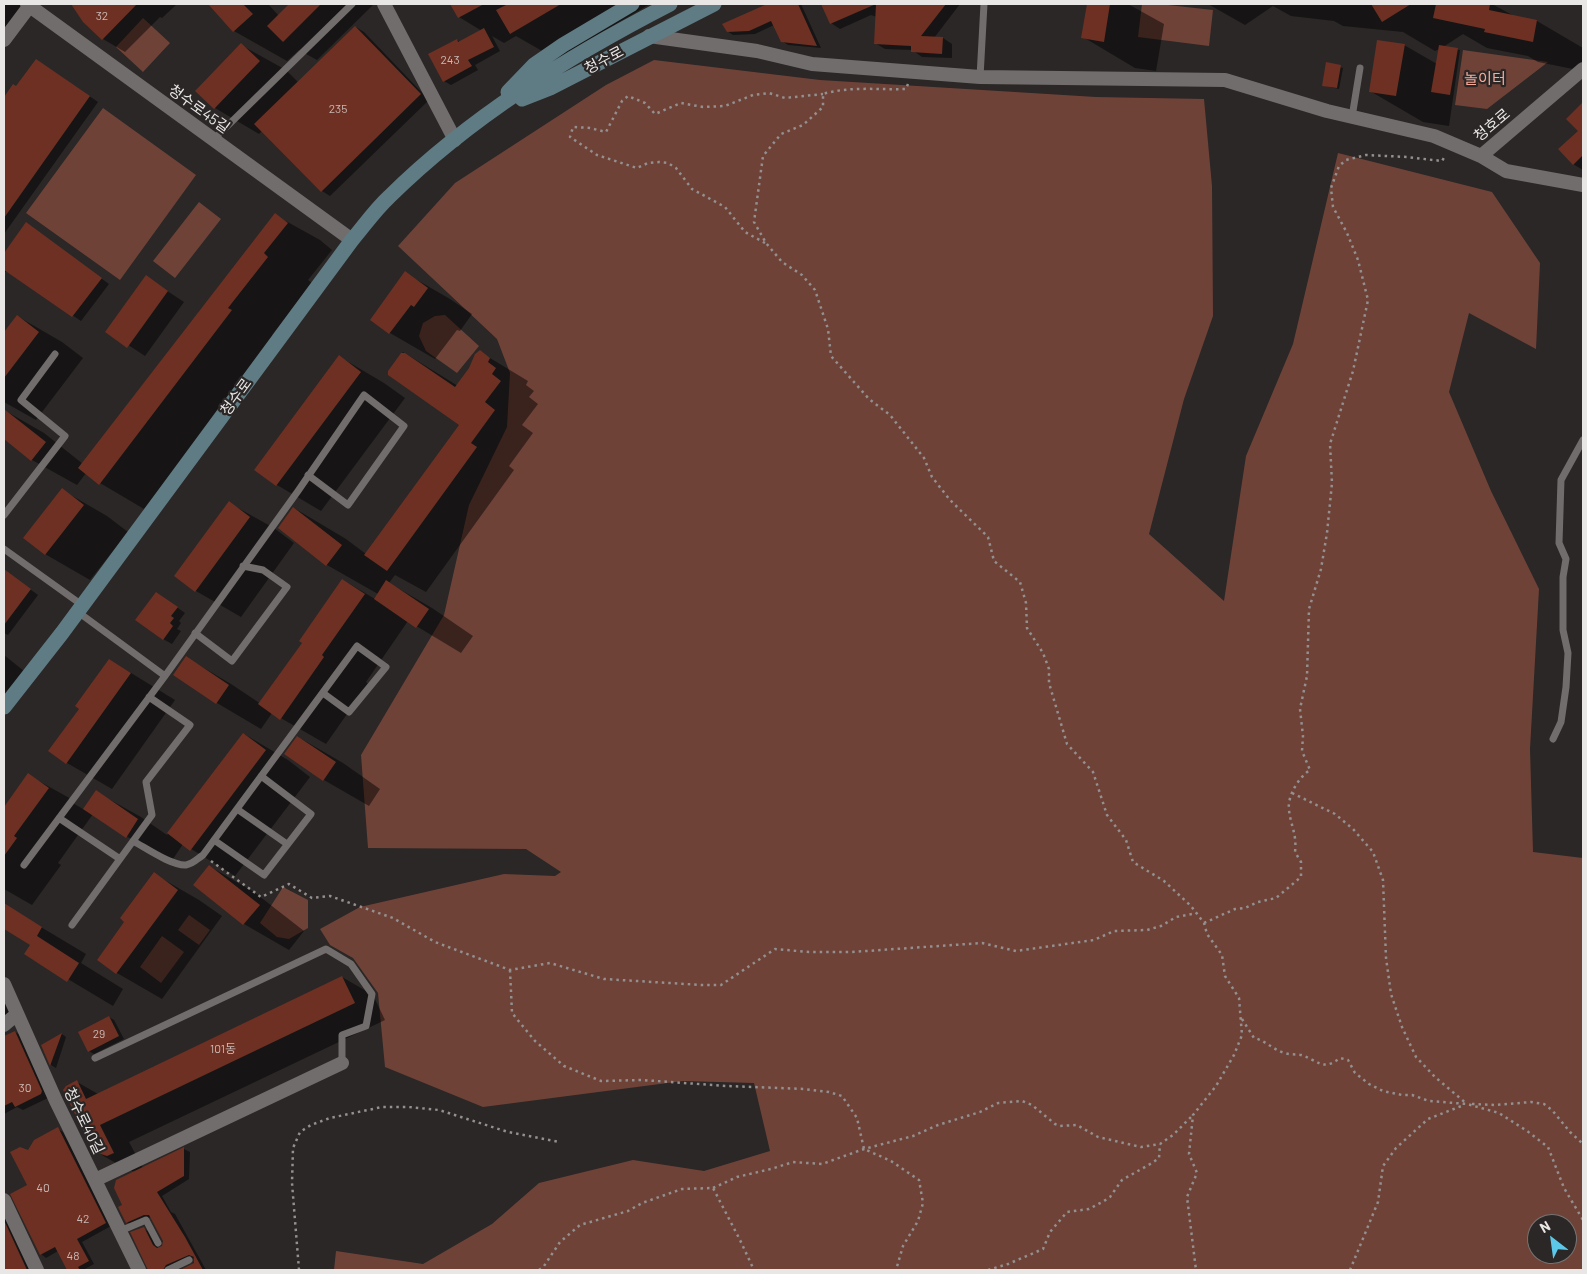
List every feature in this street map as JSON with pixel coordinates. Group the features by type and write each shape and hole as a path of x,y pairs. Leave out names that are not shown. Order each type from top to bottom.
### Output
{"main road":[{"name":"청수로","path":"492,110 534,65 562,45 632,4"},
{"name":"청수로","path":"4,707 80,608 352,240 388,198 492,110 574,58 670,4"},
{"name":"청수로","path":"492,110 550,88 714,4"}],"street":[{"name":"청수로45길","path":"29,4 352,240"},
{"path":"4,40 29,4"},
{"path":"384,4 455,140"},
{"path":"649,36 757,51 812,64 914,72 980,76 1225,80 1327,111 1434,136 1481,156"},
{"name":"청호로","path":"1583,69 1481,156 1506,171 1583,185"},
{"name":"청수로40길","path":"4,984 56,1101 139,1270"},
{"path":"4,1025 17,1014"},
{"path":"95,1180 342,1063"},
{"path":"4,1200 37,1270"}],"lane":[{"path":"214,140 352,4"},
{"path":"980,76 984,4"},
{"path":"1352,117 1360,68"},
{"path":"4,515 65,436 21,400 56,354"},
{"path":"24,865 165,676 364,395 404,426 348,505 308,475"},
{"path":"1553,738 1561,722 1568,653 1563,630 1563,577 1566,559 1559,543 1561,480 1583,440"},
{"path":"4,549 165,676"},
{"path":"195,633 232,661 287,588 263,570 243,566"},
{"path":"133,841 176,863 185,865 193,863 203,855 357,646 386,666 349,712 323,693"},
{"path":"72,924 152,815 146,782 190,725 149,697"},
{"path":"214,840 264,875 311,814 261,776"},
{"path":"237,809 287,844"},
{"path":"59,818 120,859"},
{"path":"95,1058 326,949 351,964 372,994 366,1026 342,1034 342,1063"},
{"path":"120,1231 146,1220 158,1243"},
{"path":"171,1270 189,1260"}],"path":[{"path":"766,243 745,232 725,207 692,189 676,168 659,162 648,163 637,168 608,160 570,137 573,127 590,128 606,132 622,101 628,96 645,103 655,114 681,103 703,107 725,106 753,95 769,93 785,98 859,89 906,89 914,72"},
{"path":"539,1270 544,1266 560,1242 580,1225 628,1211 642,1203 682,1190 713,1188 737,1177 793,1162 822,1164 864,1148 913,1136 938,1125 980,1112 998,1103 1022,1101 1032,1105 1055,1124 1060,1126 1077,1125 1098,1137 1129,1146 1141,1147 1160,1144 1173,1135 1216,1086 1234,1055 1242,1035 1239,998 1225,976 1222,955 1207,934 1204,923 1197,913 1164,881 1133,862 1126,840 1107,815 1093,772 1067,744 1044,654 1027,628 1026,603 1020,582 994,561 988,537 950,500 932,477 924,458 890,415 869,399 831,356 828,329 816,290 802,275 782,262 766,243 754,222 763,156 781,134 803,125 823,107 823,94"},
{"path":"1204,923 1235,909 1245,908 1258,902 1276,898 1284,894 1301,877 1301,862 1295,852 1297,839 1288,808 1292,793 1301,775 1310,770 1302,751 1303,736 1300,708 1307,676 1309,609 1321,569 1327,533 1332,483 1330,444 1353,371 1368,300 1358,260 1347,232 1333,206 1331,188 1339,166 1346,160 1366,155 1442,161 1452,144"},
{"path":"1292,793 1335,814 1353,829 1373,852 1383,880 1386,958 1391,994 1402,1027 1416,1057 1435,1077 1466,1104 1499,1113 1544,1143 1552,1155 1564,1188 1583,1220"},
{"path":"203,855 262,896 289,884 312,898 330,896 393,918 435,942 510,970 550,962 604,979 721,985 775,949 809,952 852,952 982,943 1016,951 1094,940 1114,931 1147,930 1161,926 1176,917 1197,913"},
{"path":"510,970 512,1012 534,1041 564,1066 601,1082 642,1080 829,1092 842,1096 857,1118 864,1148"},
{"path":"1240,1018 1254,1038 1262,1040 1285,1053 1301,1055 1320,1065 1332,1064 1340,1058 1348,1060 1355,1073 1369,1084 1383,1091 1412,1095 1429,1101 1466,1104 1496,1105 1531,1102 1544,1104 1552,1110 1570,1132 1583,1144"},
{"path":"1350,1270 1378,1202 1383,1166 1396,1148 1428,1119 1466,1104"},
{"path":"299,1270 292,1183 293,1148 300,1132 311,1125 330,1118 382,1107 408,1107 439,1110 508,1132 559,1142"},
{"path":"1192,1115 1189,1154 1197,1172 1187,1197 1196,1270"},
{"path":"988,1270 1008,1264 1043,1249 1050,1232 1067,1212 1090,1210 1110,1197 1122,1180 1152,1164 1159,1158 1160,1144"},
{"path":"864,1148 891,1161 919,1180 923,1203 918,1222 903,1246 896,1270"},
{"path":"713,1188 754,1270"}],"green space":[{"path":"1142,4 1213,10 1209,46 1138,37"},
{"path":"143,18 170,43 143,72 116,47"},
{"name":"놀이터","path":"1463,50 1548,62 1487,109 1455,105"},
{"path":"654,60 820,80 1096,97 1204,99 1212,186 1213,316 1184,399 1149,534 1224,601 1246,456 1293,344 1338,153 1492,192 1540,263 1536,349 1469,313 1449,392 1491,491 1539,589 1530,749 1533,852 1583,858 1583,1270 334,1270 336,1251 423,1264 492,1224 539,1183 633,1160 704,1171 770,1151 754,1083 683,1081 483,1107 385,1067 378,993 353,958 330,945 320,929 360,907 504,874 555,876 561,872 526,849 368,848 361,755 444,615 469,505 507,427 510,373 497,339 398,246 455,183 606,85"},
{"path":"103,108 196,175 120,280 26,213"},
{"path":"199,202 221,219 175,278 153,261"},
{"path":"445,315 479,346 457,373 426,351 419,336 423,323 435,316"},
{"path":"283,887 308,900 308,928 289,939 277,937 260,923"},
{"path":"189,915 210,930 199,945 178,930"},
{"path":"162,936 184,952 161,983 140,967"}],"building":[{"path":"71,4 137,4 102,40 83,22"},
{"path":"208,4 243,4 253,14 233,32"},
{"path":"289,4 321,4 283,42 267,26"},
{"path":"450,4 484,4 458,18"},
{"path":"508,4 561,4 510,34 496,10"},
{"path":"767,4 798,4 817,46 781,42 771,21 749,31 727,32 722,24"},
{"path":"821,4 876,4 830,24"},
{"path":"876,4 946,4 921,36 943,37 942,54 911,52 911,46 874,44"},
{"path":"1087,4 1110,4 1104,42 1081,38"},
{"path":"1371,4 1411,4 1382,22"},
{"path":"1436,4 1490,4 1489,10 1537,20 1533,42 1484,32 1485,29 1433,18"},
{"path":"355,26 421,94 321,192 254,124"},
{"path":"484,28 494,47 468,60 472,66 443,82 428,54 457,39 458,42"},
{"path":"1377,40 1405,44 1396,96 1369,92"},
{"path":"241,43 260,61 214,109 195,91"},
{"path":"1439,45 1458,48 1450,95 1431,92"},
{"path":"36,59 90,96 4,218 4,97 13,84 16,86"},
{"path":"1326,62 1341,65 1337,88 1322,86"},
{"path":"1583,102 1583,155 1573,165 1558,149 1578,131 1566,119"},
{"path":"275,213 288,223 264,253 268,257 228,308 232,310 99,485 78,468"},
{"path":"26,222 102,278 72,317 4,270 4,253"},
{"path":"405,271 428,288 414,307 411,305 389,334 370,320"},
{"path":"146,275 168,291 127,348 105,332"},
{"path":"17,315 39,332 4,378 4,332"},
{"path":"480,350 490,358 488,362 496,368 492,374 501,381 485,402 495,410 471,443 477,447 387,571 364,555 459,425 388,375 388,371 401,353 405,353 455,387 469,368 475,354"},
{"path":"339,355 361,372 276,486 254,470"},
{"path":"4,409 46,442 31,461 4,439"},
{"path":"62,488 84,505 45,555 23,538"},
{"path":"229,501 250,517 195,592 174,576"},
{"path":"293,507 342,545 326,566 278,528"},
{"path":"4,569 31,589 4,625"},
{"path":"342,579 365,594 322,655 324,657 280,720 258,704 302,643 299,641"},
{"path":"386,580 429,609 416,628 374,599"},
{"path":"156,592 178,607 171,616 174,618 170,623 173,626 163,640 135,620"},
{"path":"186,656 229,685 216,704 173,675"},
{"path":"109,659 131,673 66,764 48,751 79,709 75,706"},
{"path":"243,733 266,750 190,851 167,833"},
{"path":"297,736 336,762 323,781 284,754"},
{"path":"28,773 49,788 14,836 17,838 4,856 4,807"},
{"path":"96,790 138,819 126,838 83,809"},
{"path":"209,865 260,905 243,925 193,885"},
{"path":"154,872 178,890 116,974 97,960 124,922 120,918"},
{"path":"4,903 42,927 37,936 79,963 67,982 24,954 30,945 4,929"},
{"path":"342,976 355,1003 100,1125 114,1153 107,1156 94,1152 63,1090 66,1086 77,1080 86,1099"},
{"path":"109,1016 119,1036 88,1052 78,1032"},
{"path":"15,1031 42,1091 41,1094 15,1107 12,1102 4,1106 4,1036"},
{"path":"62,1033 50,1066 41,1045"},
{"path":"58,1127 106,1223 77,1239 89,1261 78,1267 80,1270 67,1270 55,1247 40,1255 10,1194 27,1185 10,1152 20,1147 28,1150 34,1140"},
{"path":"184,1147 184,1176 157,1192 203,1270 180,1270 194,1263 194,1257 189,1255 166,1265 163,1270 148,1270 130,1232 144,1227 153,1245 157,1248 162,1246 163,1241 149,1215 144,1215 126,1223 118,1207 122,1205 114,1188 116,1180"},
{"path":"4,1220 27,1270 4,1270"}]}
